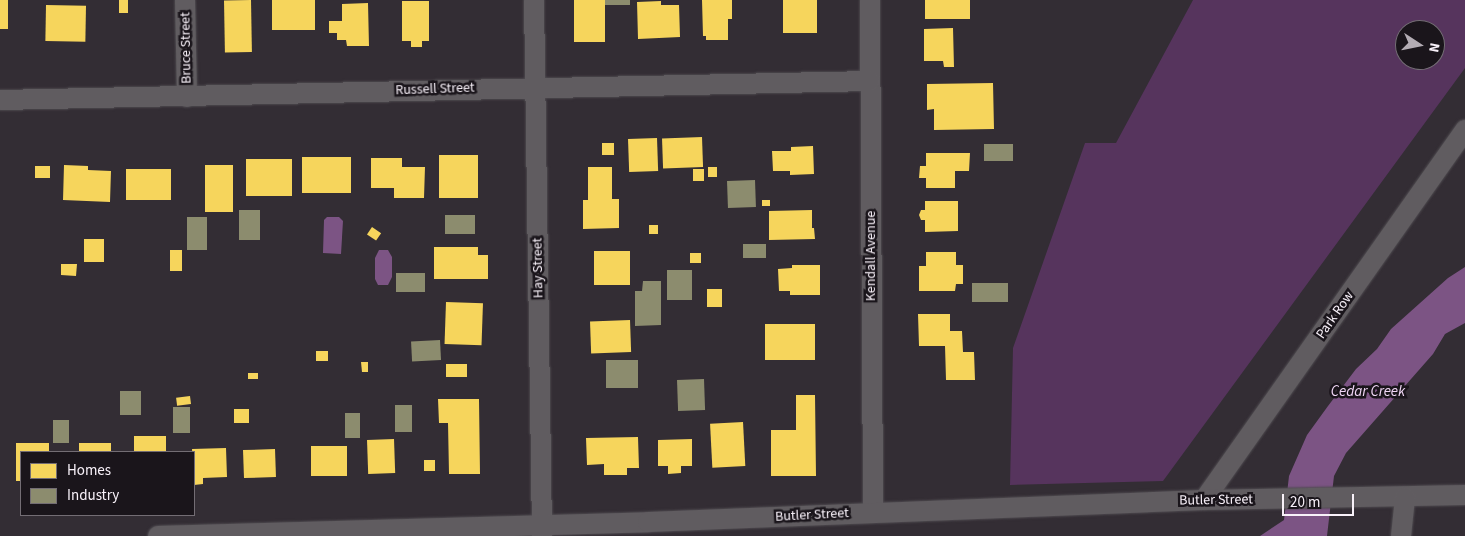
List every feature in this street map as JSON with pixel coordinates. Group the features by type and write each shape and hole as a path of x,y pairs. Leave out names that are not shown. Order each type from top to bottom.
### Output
{"street":[{"name":"Bruce Street","path":"185,0 187,96"},
{"name":"Hay Street","path":"534,0 542,530"},
{"name":"Kendall Avenue","path":"870,0 872,512"},
{"name":"Russell Street","path":"0,100 535,86 870,81"},
{"name":"Park Row","path":"1204,500 1465,130"},
{"name":"Butler Street","path":"158,536 542,530 872,512 1204,500 1405,498 1465,495"},
{"path":"1401,536 1405,498"}],"shaded area":[{"path":"1193,0 1465,0 1465,68 1163,481 1010,485 1013,348 1085,143 1116,143"}],"water":[{"path":"327,217 339,217 343,221 341,254 323,253 324,220"},
{"path":"379,250 388,250 392,257 392,277 388,285 378,285 375,279 375,258"},
{"name":"Cedar Creek","path":"1465,267 1465,323 1445,334 1433,354 1346,453 1334,476 1327,536 1260,536 1284,520 1289,476 1307,435 1356,369 1377,349 1391,329 1448,278"}],"building: Homes":[{"path":"0,0 8,0 8,29 0,29"},
{"path":"119,0 128,0 128,13 119,13"},
{"path":"224,0 251,0 252,52 225,52"},
{"path":"272,0 315,0 315,30 272,30"},
{"path":"574,0 605,0 605,42 574,42"},
{"path":"702,0 732,0 732,19 728,19 728,40 706,40 706,36 703,36"},
{"path":"783,0 817,0 817,33 783,33"},
{"path":"925,0 970,0 970,19 925,19"},
{"path":"402,1 429,1 429,41 422,41 422,47 411,47 411,41 402,41"},
{"path":"661,1 661,5 679,5 680,37 638,39 637,2"},
{"path":"368,3 369,46 347,46 346,40 337,40 337,33 329,33 329,21 342,21 342,4"},
{"path":"46,5 86,6 85,42 45,41"},
{"path":"953,28 954,67 944,67 943,61 924,61 924,29"},
{"path":"993,83 994,129 934,130 934,109 927,110 927,84"},
{"path":"702,137 703,167 663,168 662,138"},
{"path":"657,138 658,171 629,172 628,139"},
{"path":"602,143 614,143 614,155 602,155"},
{"path":"813,146 814,174 790,175 790,171 773,171 772,151 791,151 791,147"},
{"path":"926,153 970,153 969,171 955,171 955,188 926,188 926,178 919,178 920,166 926,166"},
{"path":"439,155 478,155 478,198 439,198"},
{"path":"302,157 351,157 351,193 302,193"},
{"path":"371,158 402,158 402,167 425,167 424,198 394,198 394,188 371,188"},
{"path":"246,159 292,159 292,196 246,196"},
{"path":"64,165 88,166 88,170 111,171 110,202 63,200"},
{"path":"205,165 233,165 233,212 205,212"},
{"path":"35,166 50,166 50,178 35,178"},
{"path":"588,167 612,167 612,199 619,199 619,228 583,229 583,200 588,200"},
{"path":"708,167 717,167 717,177 708,177"},
{"path":"126,169 171,169 171,200 126,200"},
{"path":"693,169 704,169 704,181 693,181"},
{"path":"762,200 770,200 770,206 762,206"},
{"path":"925,201 958,201 958,231 925,232 925,220 921,220 919,215 921,210 925,210"},
{"path":"812,210 812,228 814,228 815,239 769,240 769,211"},
{"path":"649,225 658,225 658,234 649,234"},
{"path":"372,227 381,233 376,241 367,234"},
{"path":"84,239 104,239 104,262 84,262"},
{"path":"434,247 478,247 478,255 488,255 488,279 434,279"},
{"path":"170,250 182,250 182,271 170,271"},
{"path":"594,251 630,251 630,285 594,285"},
{"path":"926,252 956,252 956,265 963,265 963,284 956,284 955,291 919,291 919,266 926,266"},
{"path":"690,253 701,253 701,263 690,263"},
{"path":"61,264 77,264 76,276 61,275"},
{"path":"792,265 820,265 820,295 790,295 790,291 779,291 778,269 792,268"},
{"path":"707,289 722,289 722,307 707,307"},
{"path":"446,302 483,303 482,345 445,344"},
{"path":"918,314 950,314 950,331 962,331 963,352 974,352 975,380 946,380 945,346 919,346"},
{"path":"630,320 631,352 591,353 590,321"},
{"path":"765,324 815,324 815,360 765,360"},
{"path":"316,351 328,351 328,361 316,361"},
{"path":"361,362 368,362 368,372 362,372"},
{"path":"446,364 467,364 467,377 446,377"},
{"path":"248,373 258,373 258,379 248,379"},
{"path":"796,395 815,395 816,476 771,476 771,430 796,430"},
{"path":"190,396 191,404 177,406 176,398"},
{"path":"438,399 479,399 480,474 449,474 448,423 439,423"},
{"path":"234,409 249,409 249,423 234,423"},
{"path":"743,422 745,466 712,468 710,424"},
{"path":"134,436 166,436 166,451 134,451"},
{"path":"638,437 639,468 627,468 627,475 604,475 604,464 587,465 586,438"},
{"path":"394,439 395,473 368,474 367,440"},
{"path":"692,439 692,466 681,466 681,473 668,474 668,466 658,466 658,440"},
{"path":"16,443 49,443 49,451 20,451 20,481 16,481"},
{"path":"79,443 111,443 111,451 79,451"},
{"path":"311,446 347,446 347,476 311,476"},
{"path":"226,448 227,477 203,478 203,484 195,485 195,451 192,451 192,449"},
{"path":"275,449 276,477 244,478 243,450"},
{"path":"424,460 435,460 435,471 424,471"}],"building: Industry":[{"path":"605,0 630,0 630,5 605,5"},
{"path":"984,144 1013,144 1013,161 984,161"},
{"path":"755,180 756,207 728,208 727,181"},
{"path":"239,210 260,210 260,240 239,240"},
{"path":"445,215 475,215 475,234 445,234"},
{"path":"187,217 207,217 207,250 187,250"},
{"path":"743,244 766,244 766,258 743,258"},
{"path":"667,270 692,270 692,300 667,300"},
{"path":"396,273 425,273 425,292 396,292"},
{"path":"643,281 661,281 661,325 635,326 635,291 642,291"},
{"path":"972,283 1008,283 1008,302 972,302"},
{"path":"440,340 441,360 412,361 411,342"},
{"path":"606,360 638,360 638,388 606,388"},
{"path":"704,379 705,410 678,411 677,380"},
{"path":"120,391 141,391 141,415 120,415"},
{"path":"395,405 412,405 412,432 395,432"},
{"path":"173,407 190,407 190,433 173,433"},
{"path":"345,413 360,413 360,438 345,438"},
{"path":"53,420 69,420 69,443 53,443"}]}
